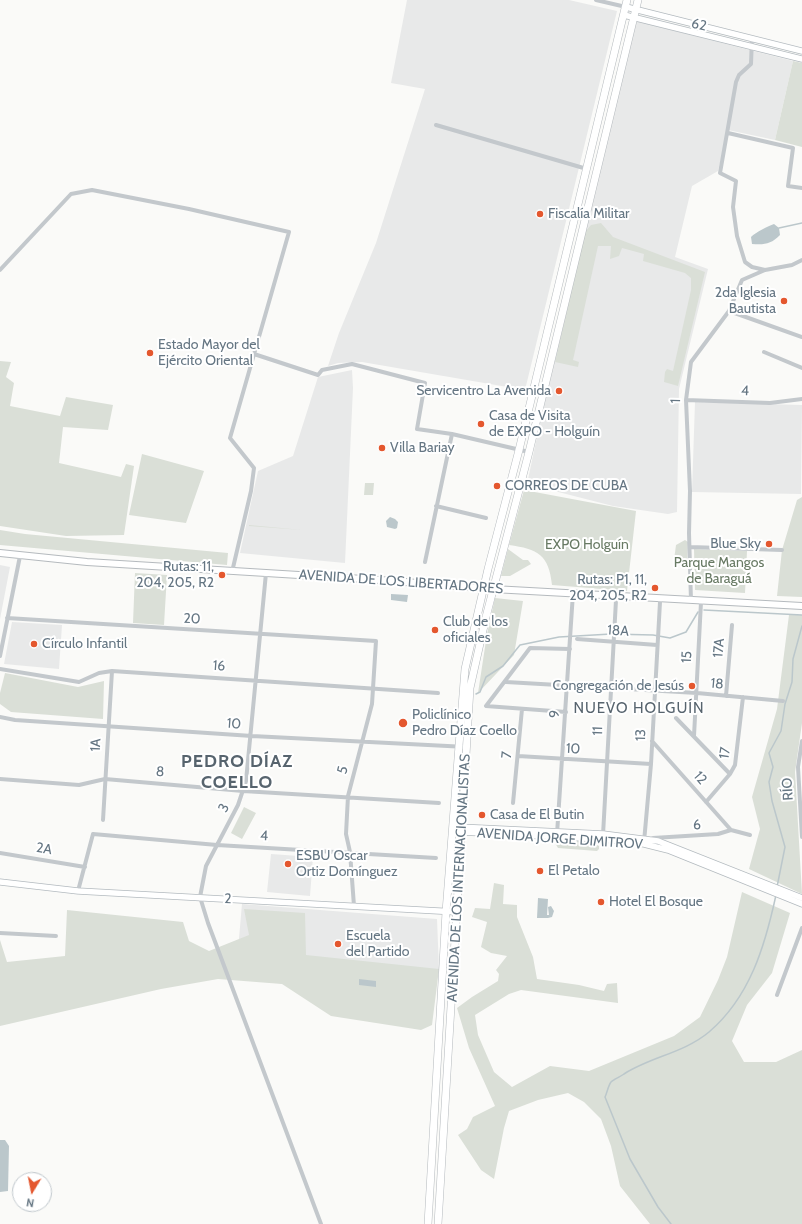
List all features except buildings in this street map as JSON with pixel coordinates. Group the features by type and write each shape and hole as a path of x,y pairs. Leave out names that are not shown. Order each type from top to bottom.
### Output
{"highway":[{"name":"AVENIDA DE LOS INTERNACIONALISTAS","path":"438,1224 470,688 638,0"},
{"name":"AVENIDA DE LOS INTERNACIONALISTAS","path":"428,1224 446,912 465,669 483,588 519,450 626,7"}],"main road":[{"name":"AVENIDA DE LOS LIBERTADORES","path":"0,553 20,556 232,572 701,602 802,606"}],"street":[{"name":"62","path":"596,0 626,7 635,13 802,59"},
{"name":"62","path":"635,13 752,38 802,51"},
{"path":"752,38 752,64 740,75 736,82 720,174 736,180 733,207 737,236 745,262 752,267 765,270"},
{"path":"436,124 587,169"},
{"path":"728,133 793,148 788,186 802,188"},
{"path":"0,270 71,194 92,190 174,206 289,232 230,438 254,468 251,491 232,572"},
{"name":"1","path":"691,601 686,400 691,362 729,311 742,280 765,270 792,265 802,260"},
{"path":"729,311 802,337"},
{"path":"764,352 802,368"},
{"path":"254,354 318,375 322,370 352,364 425,383 417,429 452,434 528,452"},
{"name":"4","path":"686,400 770,403 802,399"},
{"path":"425,562 452,434"},
{"path":"436,506 486,518"},
{"path":"690,547 782,550"},
{"path":"0,656 20,556"},
{"name":"3","path":"200,897 206,866 238,805 246,781 252,736 266,573"},
{"name":"9","path":"557,834 573,593"},
{"name":"11","path":"602,836 616,600"},
{"name":"13","path":"644,842 651,764 660,602"},
{"name":"15","path":"694,736 701,602"},
{"name":"20","path":"8,618 376,641"},
{"name":"17A","path":"726,696 732,626"},
{"name":"18A","path":"577,640 657,645"},
{"name":"5","path":"354,906 350,852 346,834 348,796 372,704 376,641"},
{"path":"566,712 486,706 506,682 529,649 570,649"},
{"name":"16","path":"0,669 79,682 99,673 112,671 438,692"},
{"name":"1A","path":"103,820 112,671"},
{"name":"18","path":"506,682 654,690 783,700"},
{"name":"17","path":"706,802 730,774 736,762 743,697"},
{"name":"7","path":"513,803 522,709"},
{"name":"10","path":"0,717 15,720 108,727 467,748"},
{"path":"676,718 730,774"},
{"name":"12","path":"652,741 731,830"},
{"name":"RÍO","path":"802,741 798,767 802,837"},
{"name":"10","path":"518,756 651,764"},
{"name":"8","path":"0,779 79,785 105,779 243,791 348,796 439,803"},
{"name":"AVENIDA JORGE DIMITROV","path":"453,828 602,836 669,845 782,893 802,904"},
{"name":"6","path":"644,842 718,834 731,830 750,834"},
{"name":"4","path":"85,867 92,834 217,845 436,858"},
{"name":"2A","path":"0,853 85,867"},
{"path":"78,891 85,867"},
{"name":"2","path":"0,882 78,891 456,912"},
{"name":"AVENIDA JORGE DIMITROV","path":"782,893 802,898"},
{"path":"200,897 321,1224"},
{"path":"777,995 802,928"},
{"path":"0,933 56,936"}],"shaded area":[{"path":"407,0 569,0 617,11 525,390 362,362 338,363 328,366 339,333 376,243 425,89 391,83"},
{"path":"636,21 793,61 775,140 728,130 718,171 692,186 675,257 708,269 679,389 677,512 668,514 613,506 527,484 554,357"},
{"path":"774,224 779,228 780,235 777,238 768,243 752,244 751,237 762,229"},
{"path":"352,370 353,388 345,563 240,553 258,471 293,456 318,377"},
{"path":"695,402 802,405 801,494 692,492"},
{"path":"390,517 398,522 397,528 387,527 386,521"},
{"path":"0,565 10,567 0,619"},
{"path":"391,594 408,595 407,602 391,600"},
{"name":"Círculo Infantil","path":"12,622 62,625 59,669 4,664"},
{"path":"271,854 313,857 310,896 267,892"},
{"path":"538,898 548,899 547,915 549,915 548,907 551,906 554,911 552,917 537,918"},
{"name":"Escuela del Partido","path":"242,904 437,919 439,969 282,984 236,973"},
{"path":"359,979 376,981 376,987 359,985"},
{"path":"0,1140 5,1140 9,1146 8,1191 0,1192"}],"green space":[{"path":"793,61 802,63 802,147 775,140"},
{"path":"601,223 613,237 705,272 678,386 664,382 665,372 667,369 673,371 691,290 691,278 685,273 643,261 644,254 622,248 619,256 610,259 611,246 598,246 573,360 579,362 578,367 555,362 585,232 591,225"},
{"path":"0,361 11,362 6,377 14,383 10,406 60,416 66,397 113,405 108,430 63,427 59,463 121,477 126,464 134,466 124,535 66,536 0,526"},
{"path":"142,454 204,471 186,523 129,515"},
{"path":"365,483 374,483 373,495 364,495"},
{"name":"EXPO Holguín","path":"524,490 636,511 627,591 552,585 548,567 545,560 540,555 528,549 509,545"},
{"path":"802,497 802,597 777,596 782,550 797,500"},
{"path":"249,525 302,530 249,526"},
{"path":"0,530 25,534 228,553 227,565 0,545"},
{"path":"685,540 688,542 687,566 685,567 674,560 676,545"},
{"path":"508,549 523,560 528,560 531,564 510,576 501,576"},
{"name":"Parque Mangos de Baraguá","path":"694,549 747,551 745,593 695,590"},
{"path":"135,573 167,575 164,625 133,623"},
{"path":"495,598 523,601 514,655 478,693 487,634"},
{"path":"789,615 802,615 802,723 795,772 802,894 749,869 760,829 752,797 777,709"},
{"path":"5,673 78,687 104,681 103,719 11,712 0,704 0,693"},
{"path":"244,807 256,813 242,839 231,833"},
{"path":"557,839 589,842 599,845 599,849 597,851 558,848 555,843"},
{"path":"494,883 504,885 503,904 517,905 517,917 533,957 537,979 579,985 604,991 607,984 617,983 618,1003 521,990 509,994 475,1015 478,1035 494,1072 512,1087 550,1066 589,1071 674,1036 700,1017 718,980 727,957 742,892 790,913 772,973 747,1005 732,1041 744,1062 776,1062 802,1050 802,1224 650,1224 620,1186 611,1146 601,1119 584,1102 568,1093 538,1100 509,1111 504,1128 494,1179 481,1170 458,1135 467,1129 473,1117 495,1106 469,1048 457,1008 498,981 499,974 496,970 507,956 491,953 481,947 487,922 472,917 475,908 490,909"},
{"path":"244,909 305,913 306,955 439,969 432,1025 421,1030 331,1016 282,984 218,979 161,989 0,1026 0,940 7,962 65,956 67,910 183,922 189,941 209,951 249,935"}],"waterway":[{"path":"779,228 802,223"},
{"path":"704,610 802,615"},
{"path":"476,694 480,692 486,677 503,666 520,645 559,637 611,634 653,635 670,638 686,632 698,612"},
{"path":"777,887 785,847 772,801 769,782 773,767 769,753 781,731 785,704 792,682 793,659 802,626"},
{"path":"671,1224 658,1207 630,1159 605,1097 611,1082 634,1068 689,1045 709,1032 723,1018 735,1003 754,970 767,933 776,895"}],"place":[{"name":"Fiscalía Militar","path":"540,214"},
{"name":"2da Iglesia Bautista","path":"784,301"},
{"name":"Estado Mayor del Ejército Oriental","path":"150,353"},
{"name":"Servicentro La Avenida","path":"559,391"},
{"name":"Casa de Visita de EXPO - Holguín","path":"481,424"},
{"name":"Villa Bariay","path":"382,448"},
{"name":"CORREOS DE CUBA","path":"497,486"},
{"name":"Blue Sky","path":"769,544"},
{"name":"Rutas: 11, 204, 205, R2","path":"222,575"},
{"name":"Rutas: P1, 11, 204, 205, R2","path":"655,588"},
{"name":"Club de los oficiales","path":"435,630"},
{"name":"Círculo Infantil","path":"34,644"},
{"name":"Congregación de Jesús","path":"692,686"},
{"name":"Policlínico Pedro Díaz Coello","path":"403,723"},
{"name":"Casa de El Butin","path":"482,815"},
{"name":"ESBU Oscar Ortiz Domínguez","path":"288,864"},
{"name":"El Petalo","path":"540,871"},
{"name":"Hotel El Bosque","path":"601,902"},
{"name":"Escuela del Partido","path":"338,944"}],"district":[{"name":"NUEVO HOLGUÍN","path":"639,709"},
{"name":"PEDRO DÍAZ COELLO","path":"237,772"}]}
